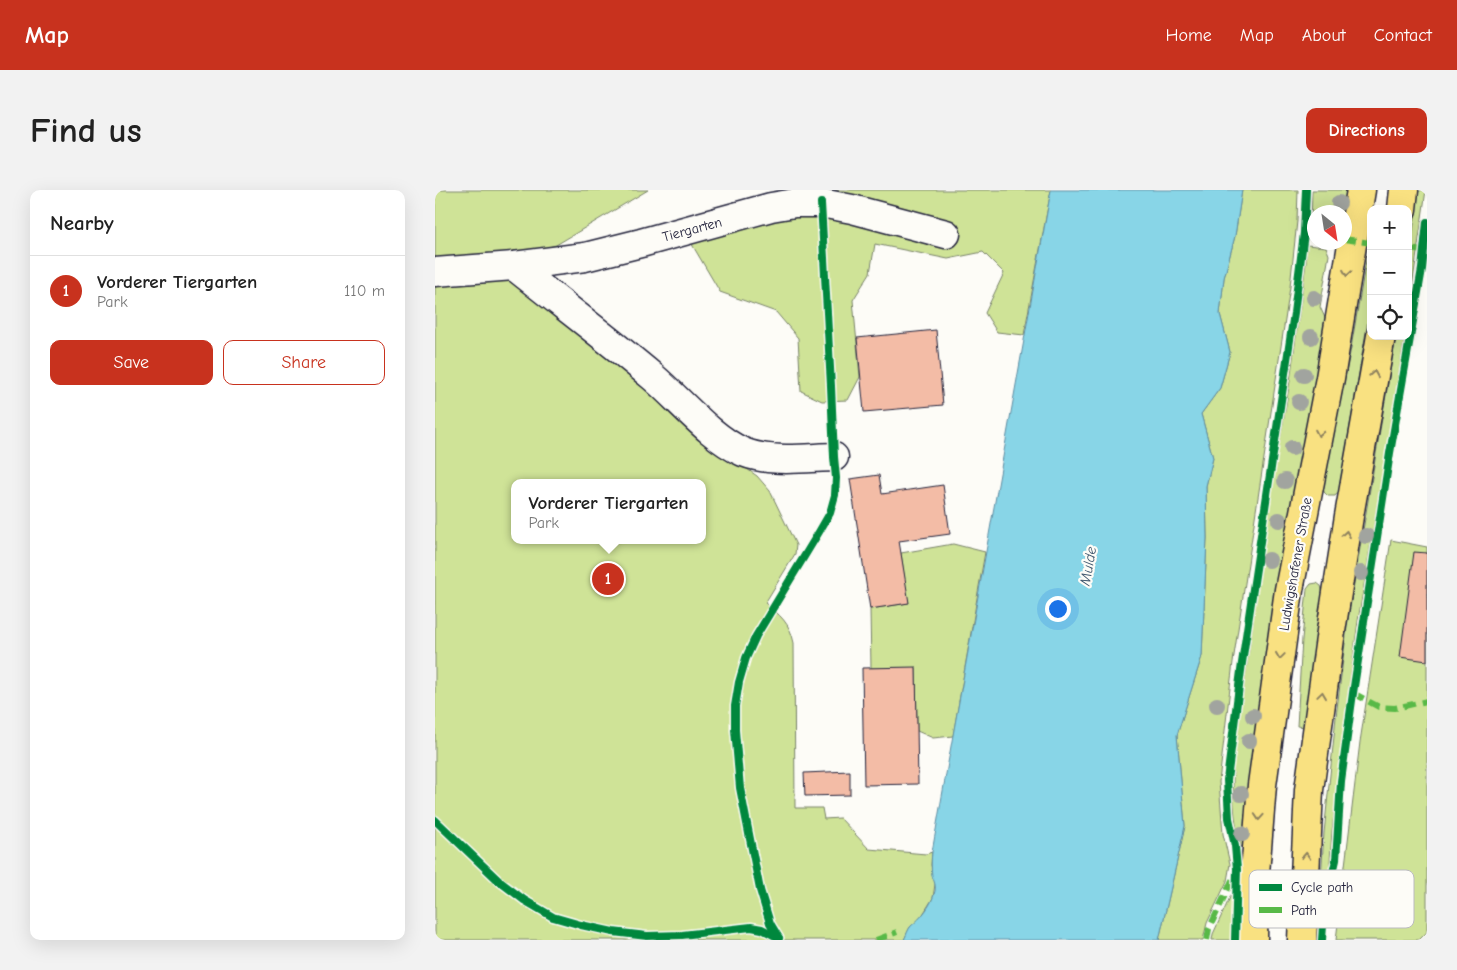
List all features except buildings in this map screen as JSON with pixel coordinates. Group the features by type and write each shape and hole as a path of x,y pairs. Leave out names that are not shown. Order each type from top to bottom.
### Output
{"main road":[{"name":"Ludwigshafener Straße","path":"1255,870 1262,785 1289,590 1330,378 1361,190"},
{"path":"1402,205 1404,190"},
{"path":"1305,870 1309,790 1331,631 1347,526 1380,340"}],"lane":[{"name":"Tiergarten","path":"435,272 514,266 585,257 771,207 795,203 821,203 852,209 946,234"},
{"path":"514,266 654,378 718,437 732,446 763,457 784,459 833,457"}],"green space":[{"path":"435,190 648,190 556,245 516,256 526,285 718,449 757,476 770,491 796,545 795,554 765,603 784,620 790,630 794,643 795,808 822,808 824,819 840,818 869,849 926,854 932,852 931,865 935,884 933,898 920,919 910,927 904,940 435,940"},
{"path":"792,190 1051,190 1024,335 997,332 985,313 1004,273 983,252 948,259 875,244 870,273 853,300 860,377 848,400 822,401 801,391 798,338 776,312 720,292 690,241"},
{"path":"1242,190 1298,190 1297,221 1290,287 1233,662 1219,782 1223,834 1230,864 1227,881 1207,923 1203,940 1159,940 1185,826 1177,735 1202,656 1207,538 1206,486 1213,458 1201,414 1220,388 1230,352 1220,314 1224,278 1235,236"},
{"path":"1312,190 1347,190 1345,205 1312,205"},
{"path":"1419,190 1426,190 1412,287 1412,250"},
{"path":"1307,245 1307,250 1327,250 1329,255 1320,307 1327,322 1247,844 1241,847 1233,796 1233,764 1306,263"},
{"path":"1367,255 1367,326 1339,491 1335,496 1328,496 1324,492 1323,487 1351,348"},
{"path":"1395,340 1404,340 1358,621 1345,717 1329,870 1322,870 1336,717 1348,619"},
{"path":"1391,540 1427,547 1427,932 1419,940 1336,940 1337,928 1414,928 1414,870 1344,870 1360,742"},
{"path":"953,544 985,552 953,736 933,738 917,731 916,668 871,668 870,609 908,603 901,553"},
{"path":"1317,583 1321,586 1323,594 1305,727 1297,726 1302,639 1307,589 1311,584"},
{"path":"1232,893 1232,940 1212,940 1213,934"}],"water":[{"name":"Mulde","path":"1051,190 1242,190 1235,236 1224,278 1220,314 1230,352 1220,388 1201,414 1213,458 1206,486 1207,538 1202,656 1177,735 1185,826 1159,940 904,940 910,927 929,906 935,891 931,870 932,852"}],"marked path":[{"path":"1352,240 1367,242"},
{"path":"1412,250 1424,251"},
{"path":"1353,693 1379,707 1395,708 1427,701"},
{"path":"1207,940 1209,929 1234,876"},
{"path":"876,940 897,932"}],"cycle path":[{"path":"1235,940 1237,869 1235,846 1229,818 1227,780 1242,663 1294,313 1304,233 1306,190"},
{"path":"779,938 770,923 760,890 740,788 735,706 746,658 756,636 830,513 835,495 836,478 821,203"},
{"path":"1334,870 1336,860 1341,781 1353,693 1390,453 1422,269 1427,222"},
{"path":"435,820 499,881 524,900 553,917 613,932 647,936 682,935 751,927 762,929 779,938"},
{"path":"1322,940 1323,928"}],"place":[{"name":"Vorderer Tiergarten","path":"608,579"}]}
